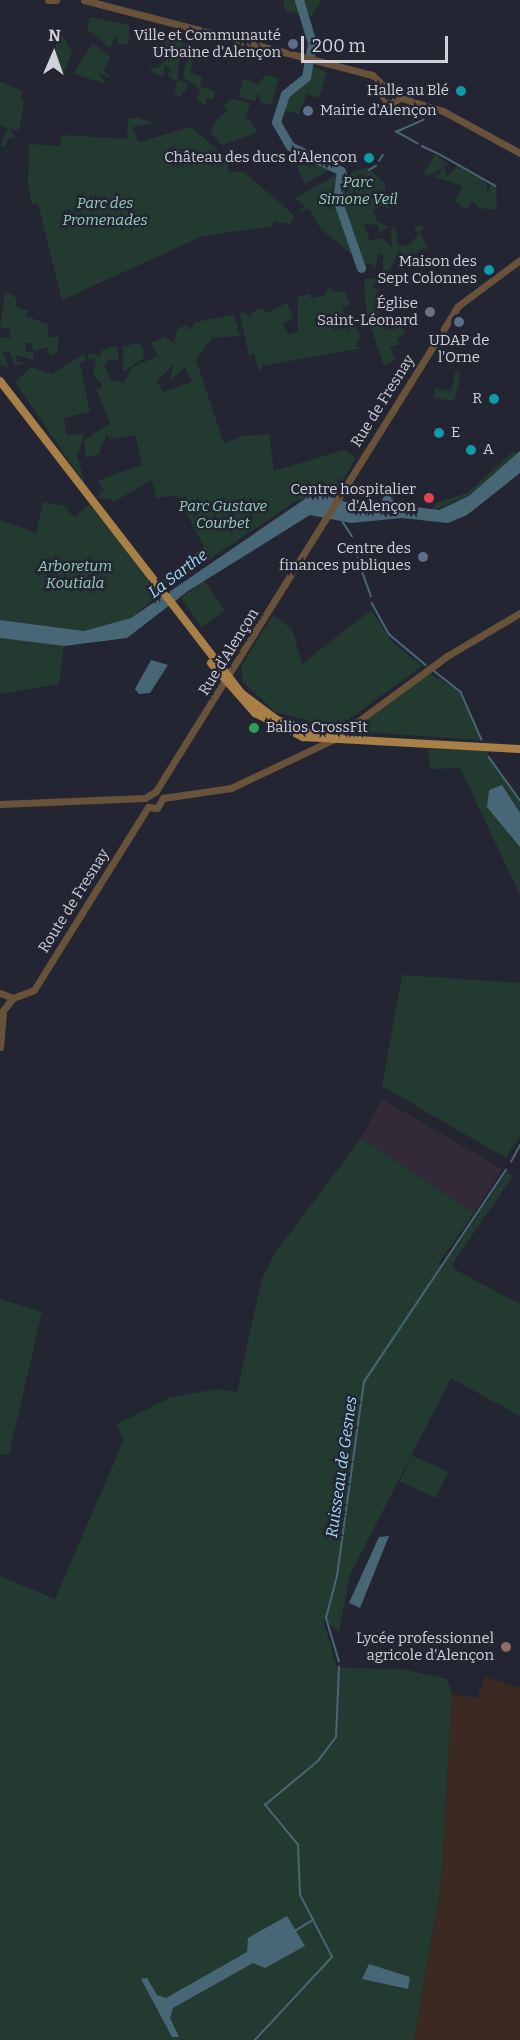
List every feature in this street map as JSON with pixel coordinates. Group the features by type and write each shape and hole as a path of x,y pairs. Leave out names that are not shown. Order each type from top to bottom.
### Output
{"main road":[{"path":"0,381 227,680 274,725 303,737 520,749"}],"street":[{"path":"48,0 56,0"},
{"path":"84,0 372,75 387,89 397,89 401,98"},
{"path":"387,89 383,96 387,104 401,98 433,107 520,153"},
{"name":"Rue de Fresnay","path":"323,525 458,306 520,260"},
{"name":"Rue d'Alençon","path":"156,791 323,525"},
{"path":"162,798 192,795 252,780 334,739 424,672 520,613"},
{"path":"350,741 355,722"},
{"path":"0,804 145,798 156,791 162,798"},
{"path":"145,798 148,807 157,808 162,798"},
{"name":"Route de Fresnay","path":"13,998 34,990 148,807"},
{"path":"0,993 13,998 2,1014 6,1032 0,1047"}],"shaded area":[{"path":"382,1099 502,1169 474,1213 361,1138"},
{"path":"485,1677 520,1688 520,2040 414,2040 441,1883 452,1694 477,1698"}],"green space":[{"path":"283,0 322,0 311,17 285,11"},
{"path":"90,17 129,25 129,43 119,45 115,36 110,48 87,29"},
{"path":"60,31 72,52 64,73 50,68"},
{"path":"158,37 197,46 196,55 199,47 208,50 200,63 194,57 190,72 202,77 200,86 215,92 213,100 207,98 205,105 197,100 200,89 183,77 189,50 181,50 179,59 178,80 189,84 180,98 174,93 177,81 168,76 170,68 164,66 165,75 158,76 149,69 159,67 165,57 152,56"},
{"path":"93,43 111,58 103,70 112,78 98,73 107,84 73,74"},
{"path":"311,66 327,72 319,98 306,94 301,114 283,111 289,93 307,82"},
{"path":"265,75 279,78 271,105 260,102 258,92 255,101 239,97 243,79 259,84"},
{"path":"0,81 22,91 21,101 30,103 24,103 19,130 10,129 15,138 8,138 5,147 0,146 7,129 0,125"},
{"path":"232,99 250,103 246,116 258,132 222,145 211,133 214,122 227,111 223,105"},
{"name":"Parc des Promenades","path":"137,117 153,123 133,127 139,142 191,127 229,160 228,171 244,172 295,216 290,224 273,221 273,226 203,236 62,300 38,203 32,204 28,184 29,144 60,146 62,135 127,139 128,119"},
{"path":"293,150 331,169 305,184 289,152"},
{"path":"436,154 449,165 443,165 447,177 457,166 486,182 488,194 490,184 496,186 497,210 479,208 472,201 467,210 455,202 462,186 433,176 440,175 441,169 428,176 423,173"},
{"name":"Parc Simone Veil","path":"366,167 385,183 386,196 396,199 389,208 380,206 373,211 377,222 390,227 380,232 377,225 364,224 370,241 382,238 392,247 391,228 396,229 399,246 409,245 419,234 413,228 425,225 420,232 429,251 423,248 410,259 397,255 389,271 383,270 383,254 378,255 375,269 371,263 363,265 340,202 345,175"},
{"path":"338,174 328,202 334,200 350,225 355,249 350,253 321,229 309,209 299,211 305,206 295,198"},
{"path":"377,278 373,287 378,290 380,317 404,318 405,334 397,338 400,344 390,347 396,359 384,366 367,315 364,279"},
{"path":"330,286 332,292 345,291 350,305 342,308 348,326 354,318 360,337 356,346 362,348 262,366 259,372 254,353 249,356 239,310 249,316 258,308 269,313 287,302 293,319 283,323 289,335 298,331 298,297 309,294 316,306 313,298 324,296"},
{"path":"5,291 16,298 16,307 28,311 26,316 47,324 49,338 59,336 57,353 49,356 48,347 33,351 32,343 26,343 25,352 33,352 34,360 16,355 17,362 26,363 15,366 9,351 3,353 9,368 0,364 0,338 10,338 10,329 0,328"},
{"name":"Parc Gustave Courbet","path":"234,315 240,336 212,338 196,360 224,444 241,436 269,434 274,471 344,450 356,458 334,494 296,501 166,589 161,580 204,547 177,495 156,498 152,480 115,501 97,497 104,489 97,481 142,465 135,435 110,439 107,434 99,454 86,458 84,440 110,423 96,388 102,389 101,383 93,375 96,359 89,360 87,353 100,356 102,350 117,346 119,361 108,359 105,367 111,380 124,383 131,368 157,356 164,367 151,343 165,337 174,343 177,329 187,325 189,331 195,322","holes":["173,365 171,380 185,367 192,382 163,392 157,381"]},
{"path":"137,343 143,346 144,358 123,372 123,347"},
{"path":"84,354 86,361 80,363 90,412 64,418 66,435 84,434 77,456 85,484 15,382 31,367 52,374"},
{"path":"456,370 461,375 454,401 435,398 434,388 451,391"},
{"path":"513,452 518,453 469,496 432,511 436,503 467,493"},
{"name":"Arboretum Koutiala","path":"43,502 64,506 74,517 90,504 160,594 131,618 84,631 0,620 0,520 36,533"},
{"path":"204,581 225,610 202,627 181,598"},
{"path":"371,610 392,642 422,666 337,728 275,712 243,682 241,666 273,615 292,629 302,664"},
{"path":"0,638 64,646 59,684 0,694"},
{"path":"430,674 461,692 482,740 361,732 366,718"},
{"path":"428,749 486,751 520,800 520,895 460,768 430,769"},
{"path":"402,975 520,983 520,1136 506,1158 382,1086"},
{"path":"361,1138 474,1213 438,1264 442,1267 507,1172 513,1176 453,1263 454,1269 520,1304 520,1416 451,1378 350,1575 339,1632 323,1619 337,1668 402,1669 447,1679 452,1694 441,1883 414,2040 0,2040 0,1576 55,1599 124,1440 117,1424 171,1397 217,1389 237,1392 261,1281 275,1253"},
{"path":"0,1299 42,1312 9,1455 0,1454"},
{"path":"412,1455 448,1472 436,1498 400,1481"}],"water":[{"path":"520,451 520,473 467,515 448,523 402,518 351,523 310,515 188,591 127,638 64,646 0,638 0,620 84,631 131,618 315,492 349,503 379,503 393,486 397,487 392,504 439,510 469,496"},
{"path":"151,660 168,665 150,693 139,694 135,689"},
{"path":"502,785 520,813 520,847 487,807 489,790"},
{"path":"389,1536 360,1608 349,1603 379,1537"},
{"path":"287,1916 305,1946 265,1968 253,1963 173,2008 170,2018 179,2037 172,2037 141,1979 147,1978 157,1995 166,1998 247,1952 248,1938"},
{"path":"369,1964 410,1977 408,1989 362,1979"}],"waterway":[{"path":"299,0 312,43 306,77 285,94 276,122 290,146 341,171 337,199 361,268"},
{"path":"418,144 396,132 423,120"},
{"path":"422,146 437,153"},
{"path":"439,154 496,186"},
{"path":"379,161 383,155"},
{"path":"369,170 376,166"},
{"name":"Ruisseau de Gesnes","path":"343,522 352,536"},
{"name":"Ruisseau de Gesnes","path":"354,544 358,557"},
{"name":"Ruisseau de Gesnes","path":"360,565 371,596"},
{"name":"Ruisseau de Gesnes","path":"372,603 389,634 426,665"},
{"name":"Ruisseau de Gesnes","path":"433,670 461,692 482,740"},
{"name":"Ruisseau de Gesnes","path":"489,757 520,800"},
{"name":"Ruisseau de Gesnes","path":"511,1162 520,1145"},
{"name":"Ruisseau de Gesnes","path":"339,1662 326,1618 337,1576 364,1382 506,1170"},
{"name":"Ruisseau de Gesnes","path":"255,2040 332,1957 300,1895 298,1845 265,1805 318,1761 336,1737 339,1667"},
{"path":"292,1933 313,1920"}],"place":[{"name":"Ville et Communauté Urbaine d'Alençon","path":"293,44"},
{"name":"Halle au Blé","path":"461,91"},
{"name":"Mairie d'Alençon","path":"308,111"},
{"name":"Château des ducs d'Alençon","path":"369,158"},
{"name":"Maison des Sept Colonnes","path":"489,270"},
{"name":"Église Saint-Léonard","path":"430,312"},
{"name":"UDAP de l'Orne","path":"459,322"},
{"name":"R","path":"494,399"},
{"name":"E","path":"439,433"},
{"name":"A","path":"471,450"},
{"name":"Centre hospitalier d'Alençon","path":"429,498"},
{"name":"Centre des finances publiques","path":"423,557"},
{"name":"Balios CrossFit","path":"254,728"},
{"name":"Lycée professionnel agricole d'Alençon","path":"506,1647"}],"water label":[{"name":"La Sarthe","path":"178,574"}]}
